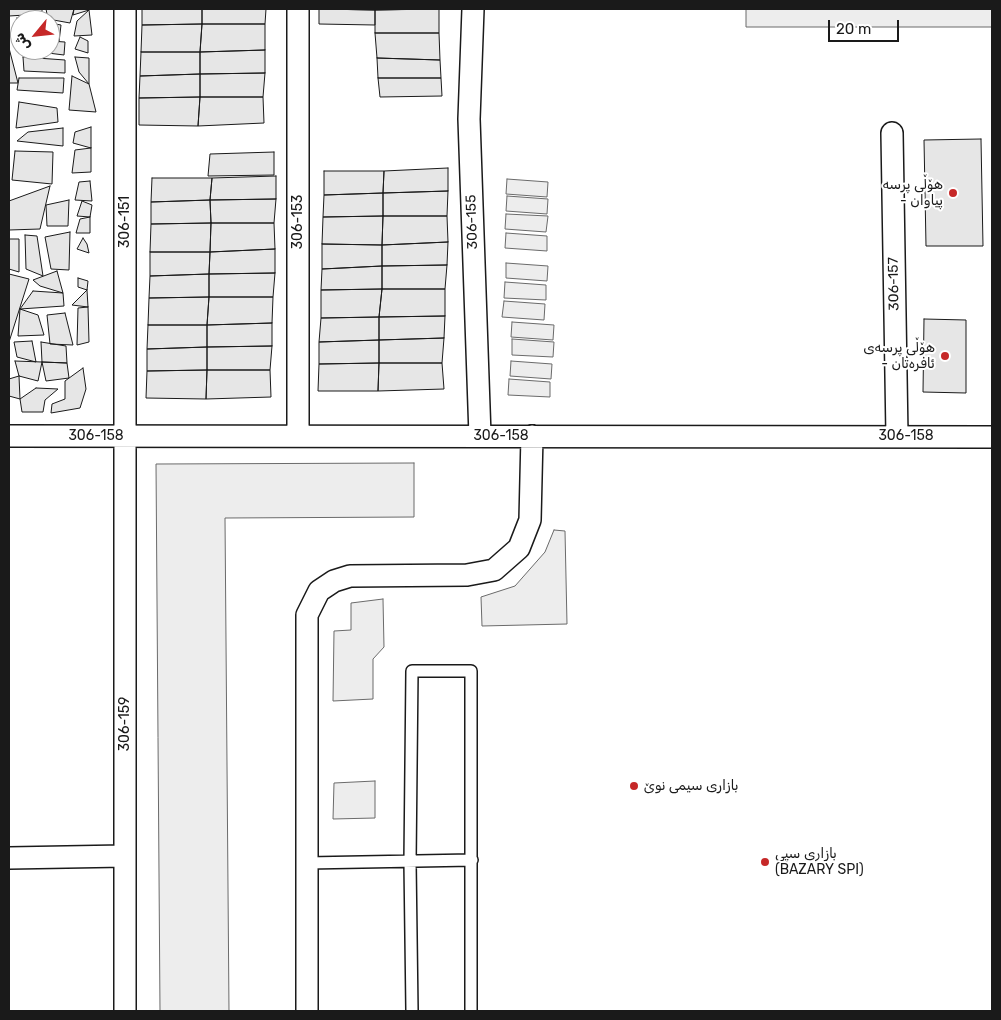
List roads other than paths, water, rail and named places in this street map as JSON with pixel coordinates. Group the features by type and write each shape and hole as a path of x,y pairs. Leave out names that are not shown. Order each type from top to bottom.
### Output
{"street":[{"name":"306-151","path":"125,436 126,9"},
{"name":"306-153","path":"298,9 298,436"},
{"name":"306-155","path":"473,9 469,119 480,436"},
{"name":"306-157","path":"892,133 897,436"},
{"name":"306-158","path":"9,436 992,437"},
{"name":"306-159","path":"125,436 125,1011"},
{"path":"307,1011 306,614 319,591 334,581 350,576 467,575 494,570 519,548 530,520 532,436"},
{"path":"9,858 124,856"}],"lane":[{"path":"412,1011 410,862 412,671 471,671 471,1011"},
{"path":"306,863 472,860"}],"place":[{"name":"هۆڵی پرسە - پیاوان","path":"953,193"},
{"name":"هۆڵی پرسەی - ئافرەتان","path":"945,356"},
{"name":"بازاری سیمی نوێ","path":"634,786"},
{"name":"بازاڕی سپی (BAZARY SPI)","path":"765,862"}]}
